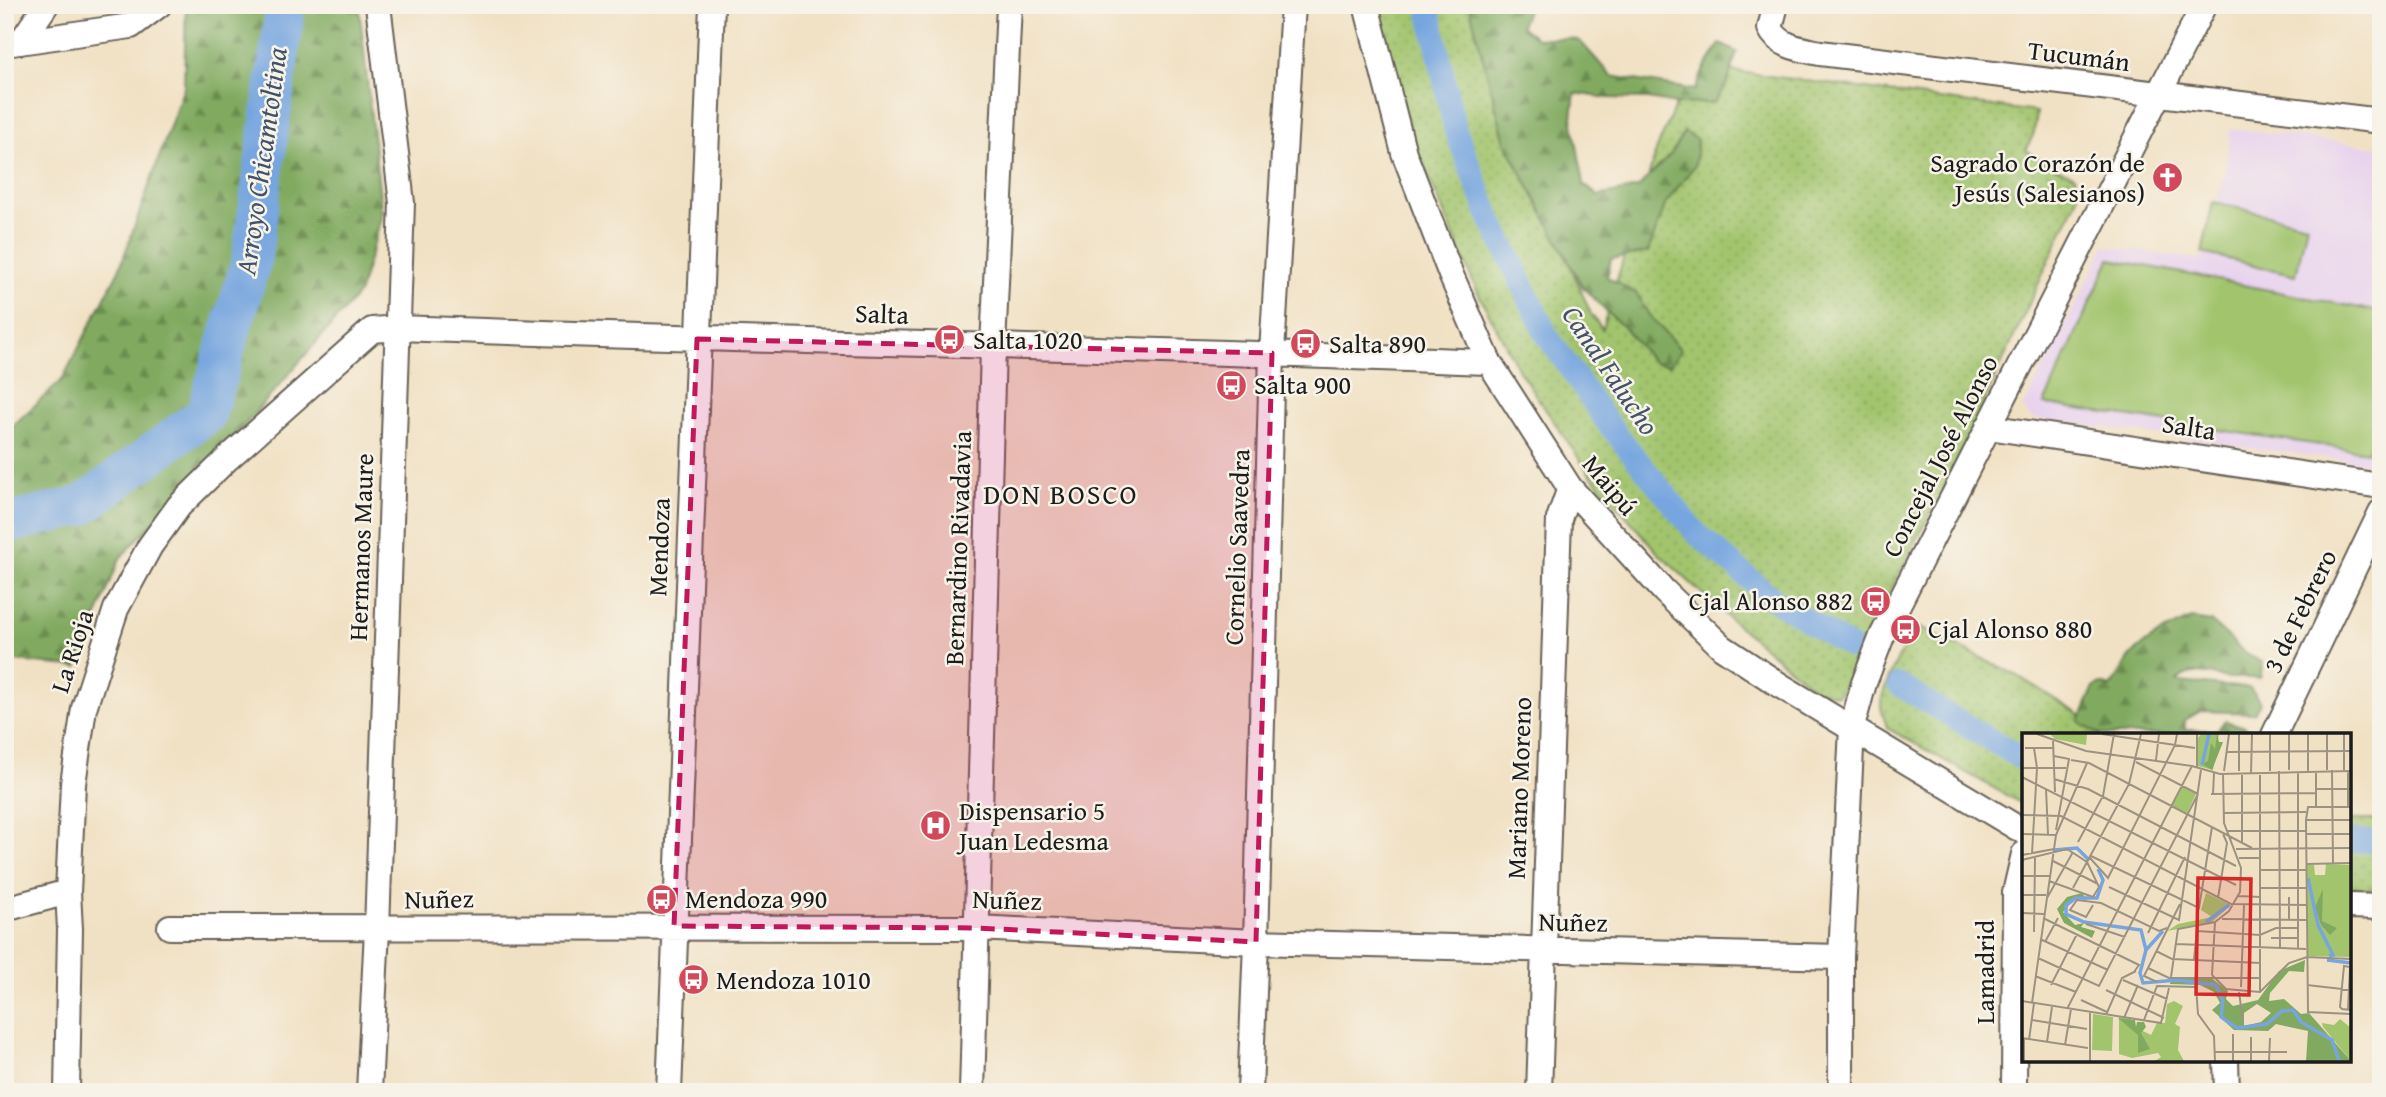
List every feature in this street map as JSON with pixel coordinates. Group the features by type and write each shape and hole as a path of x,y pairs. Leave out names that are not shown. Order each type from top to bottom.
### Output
{"street":[{"path":"13,43 46,5"},
{"path":"13,43 131,26 159,5"},
{"name":"Hermanos Maure","path":"369,1092 399,328 401,203 378,5"},
{"name":"Mendoza","path":"669,1092 712,5"},
{"name":"Bernardino Rivadavia","path":"972,1092 993,347 1009,5"},
{"name":"Cornelio Saavedra","path":"1250,1092 1272,353 1293,5"},
{"name":"Maipú","path":"1366,5 1404,153 1451,275 1489,362 1570,488 1664,591 1722,647 1781,686 2022,831"},
{"name":"Tucumán","path":"1776,5 1770,28 1774,36 1791,47 1820,53 2381,121"},
{"name":"Concejal José Alonso","path":"1841,1092 1841,957 1852,727 1864,682 1882,636 2204,5"},
{"name":"La Rioja","path":"67,1092 70,929 68,892 73,783 84,708 116,609 150,546 179,506 227,459 372,330 387,308 400,278"},
{"path":"372,330 399,328"},
{"name":"Salta","path":"399,328 697,339 1272,353 1489,362"},
{"name":"Salta","path":"1988,427 2381,486"},
{"name":"Mariano Moreno","path":"1539,1092 1559,519 1570,488"},
{"name":"3 de Febrero","path":"2275,733 2381,512"},
{"name":"Lamadrid","path":"2014,1092 2015,893 2022,863"},
{"path":"5,909 68,892"},
{"path":"2351,906 2381,907"},
{"name":"Nuñez","path":"170,927 977,928 1256,942 1841,957"},
{"path":"2226,1062 2227,1092"}],"highlighted area":[{"path":"697,339 1272,353 1256,942 977,928 674,926"}],"shaded area":[{"path":"2230,128 2376,147 2377,144 2381,145 2381,448 2373,464 2030,418 2024,407 2105,246 2202,260 2226,166"}],"green space":[{"path":"186,5 359,5 382,216 359,293 251,418 120,558 77,667 5,660 5,433 62,380 119,270 184,87"},
{"path":"1376,5 1484,5 1530,172 1591,314 1602,329 1657,148 1676,104 1725,70 2037,112 2034,133 2026,150 2042,161 2075,176 2079,189 2077,200 1945,486 1863,643 1848,681 1838,695 1817,691 1731,620 1658,553 1589,473 1520,372 1478,293 1415,145"},
{"path":"1469,5 1529,5 1521,26 1536,38 1569,38 1580,41 1611,76 1695,90 1704,69 1720,44 1737,52 1727,83 1714,103 1676,104 1575,93 1572,118 1584,184 1598,196 1638,188 1671,154 1684,132 1697,140 1695,165 1666,203 1648,252 1611,259 1607,277 1637,294 1649,315 1681,350 1670,365 1653,362 1628,332 1583,288 1505,142"},
{"path":"2213,202 2307,224 2296,275 2202,253"},
{"path":"2110,259 2381,312 2381,421 2367,452 2044,404"},
{"path":"2191,619 2211,622 2244,652 2263,663 2260,678 2231,678 2194,673 2177,682 2250,688 2260,702 2254,713 2201,711 2185,720 2185,730 2217,730 2225,721 2245,727 2244,733 2098,733 2079,721 2094,687 2101,684 2110,687 2139,648"},
{"path":"1916,626 2016,675 2112,733 2022,733 2022,804 1887,728 1881,707 1894,666"},
{"path":"2351,820 2381,820 2381,890 2351,888"}],"waterway":[{"name":"Arroyo Chicamtoltina","path":"5,524 81,506 206,414 251,262 284,18 283,5"},
{"name":"Canal Falucho","path":"1428,5 1455,129 1488,213 1546,334 1606,421 1697,534 1773,599 1850,647"},
{"name":"Canal Falucho","path":"1899,685 2022,759"},
{"name":"Canal Falucho","path":"2351,841 2381,841"}],"place":[{"name":"Sagrado Corazón de Jesús (Salesianos)","path":"2168,178"},
{"name":"Salta 1020","path":"950,340"},
{"name":"Salta 890","path":"1306,344"},
{"name":"Salta 900","path":"1231,385"},
{"name":"Cjal Alonso 882","path":"1876,601"},
{"name":"Cjal Alonso 880","path":"1905,629"},
{"name":"Dispensario 5 Juan Ledesma","path":"936,826"},
{"name":"Mendoza 990","path":"662,899"},
{"name":"Mendoza 1010","path":"693,980"}],"district":[{"name":"DON BOSCO","path":"1061,494"}]}
